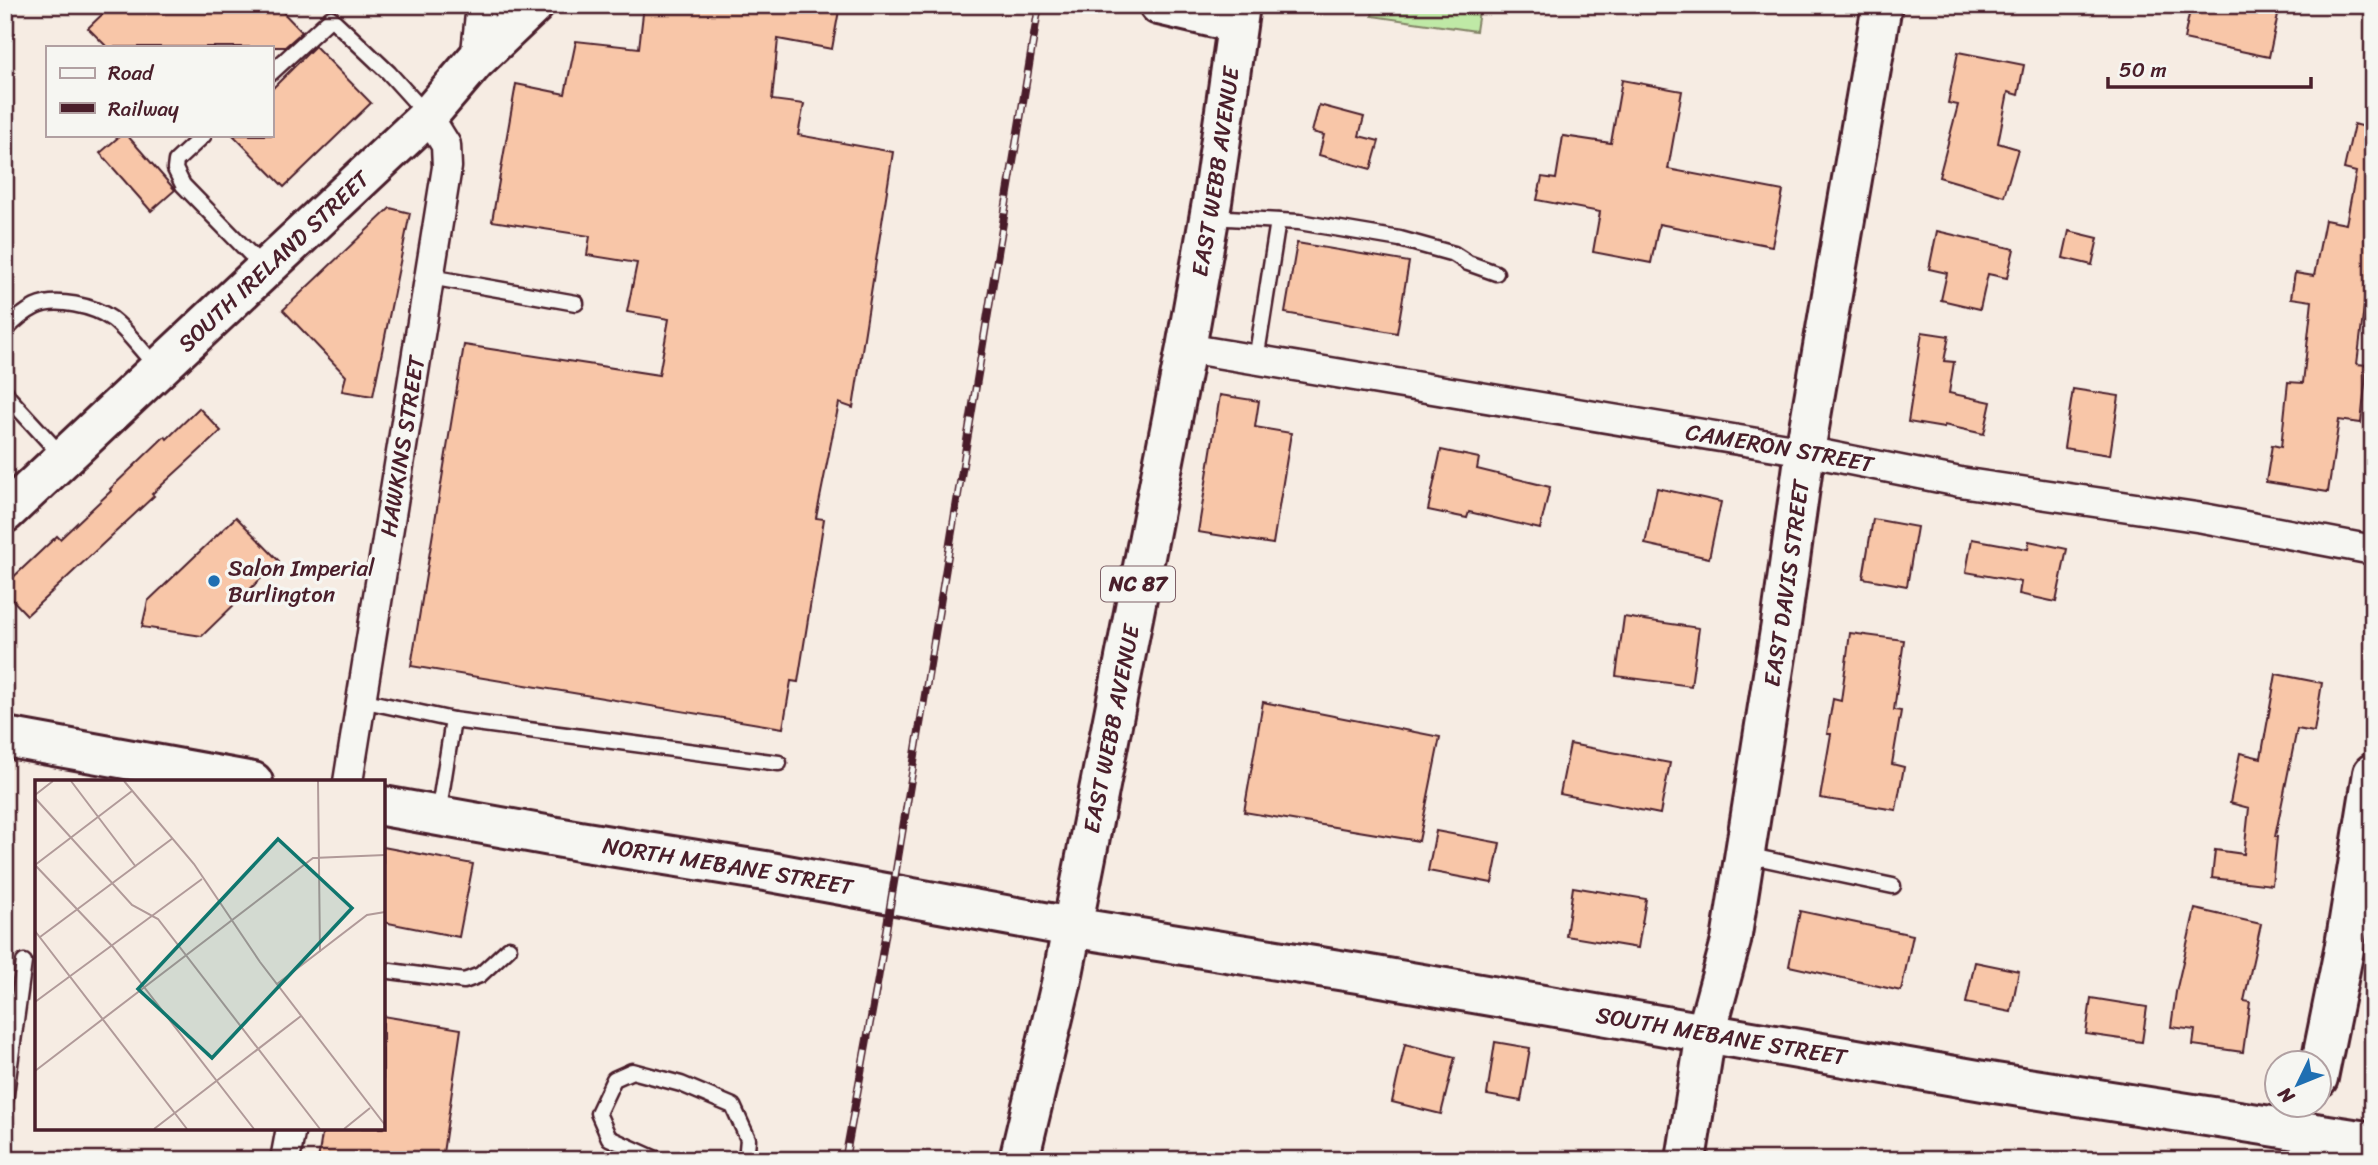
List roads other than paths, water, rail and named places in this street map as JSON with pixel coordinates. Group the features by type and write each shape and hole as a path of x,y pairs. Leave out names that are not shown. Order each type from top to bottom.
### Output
{"main road":[{"name":"SOUTH IRELAND STREET","path":"5,513 428,116 475,61 534,5"},
{"path":"1159,5 1238,14"},
{"name":"EAST DAVIS STREET","path":"1686,1160 1706,1032 1731,941 1781,624 1805,451 1882,5"},
{"name":"EAST WEBB AVENUE","path":"1019,1160 1061,984 1186,348 1209,216 1238,14"},
{"path":"5,737 242,780"},
{"path":"2325,1050 2345,946 2373,773"},
{"name":"NORTH MEBANE STREET","path":"385,806 579,841 765,870 1072,927"},
{"name":"SOUTH MEBANE STREET","path":"1072,927 1364,974 2008,1085 2373,1142"}],"street":[{"path":"475,61 481,5"},
{"name":"HAWKINS STREET","path":"348,780 447,167 446,145 428,116"},
{"name":"CAMERON STREET","path":"1186,348 1805,451 1960,482 2203,518 2373,550"},
{"path":"285,1160 290,1130"}],"lane":[{"path":"273,71 331,18 428,116"},
{"path":"203,136 176,161 175,169 183,185 264,268"},
{"path":"1209,216 1299,222 1399,239 1454,254 1468,263 1496,273"},
{"path":"1256,360 1278,221"},
{"path":"430,277 576,303"},
{"path":"5,331 16,319 37,306 64,303 90,307 113,320 158,368"},
{"path":"5,391 64,458"},
{"path":"361,700 453,719 779,763"},
{"path":"438,816 453,719"},
{"path":"1745,855 1893,886"},
{"path":"385,970 464,981 480,975 509,948"},
{"path":"5,1101 24,962"},
{"path":"658,1160 609,1139 598,1113 614,1079 632,1071 681,1084 733,1105 748,1139 746,1160"}],"railway":[{"path":"845,1160 878,979 1039,5"}],"place":[{"name":"Salon Imperial Burlington","path":"214,581"}]}
